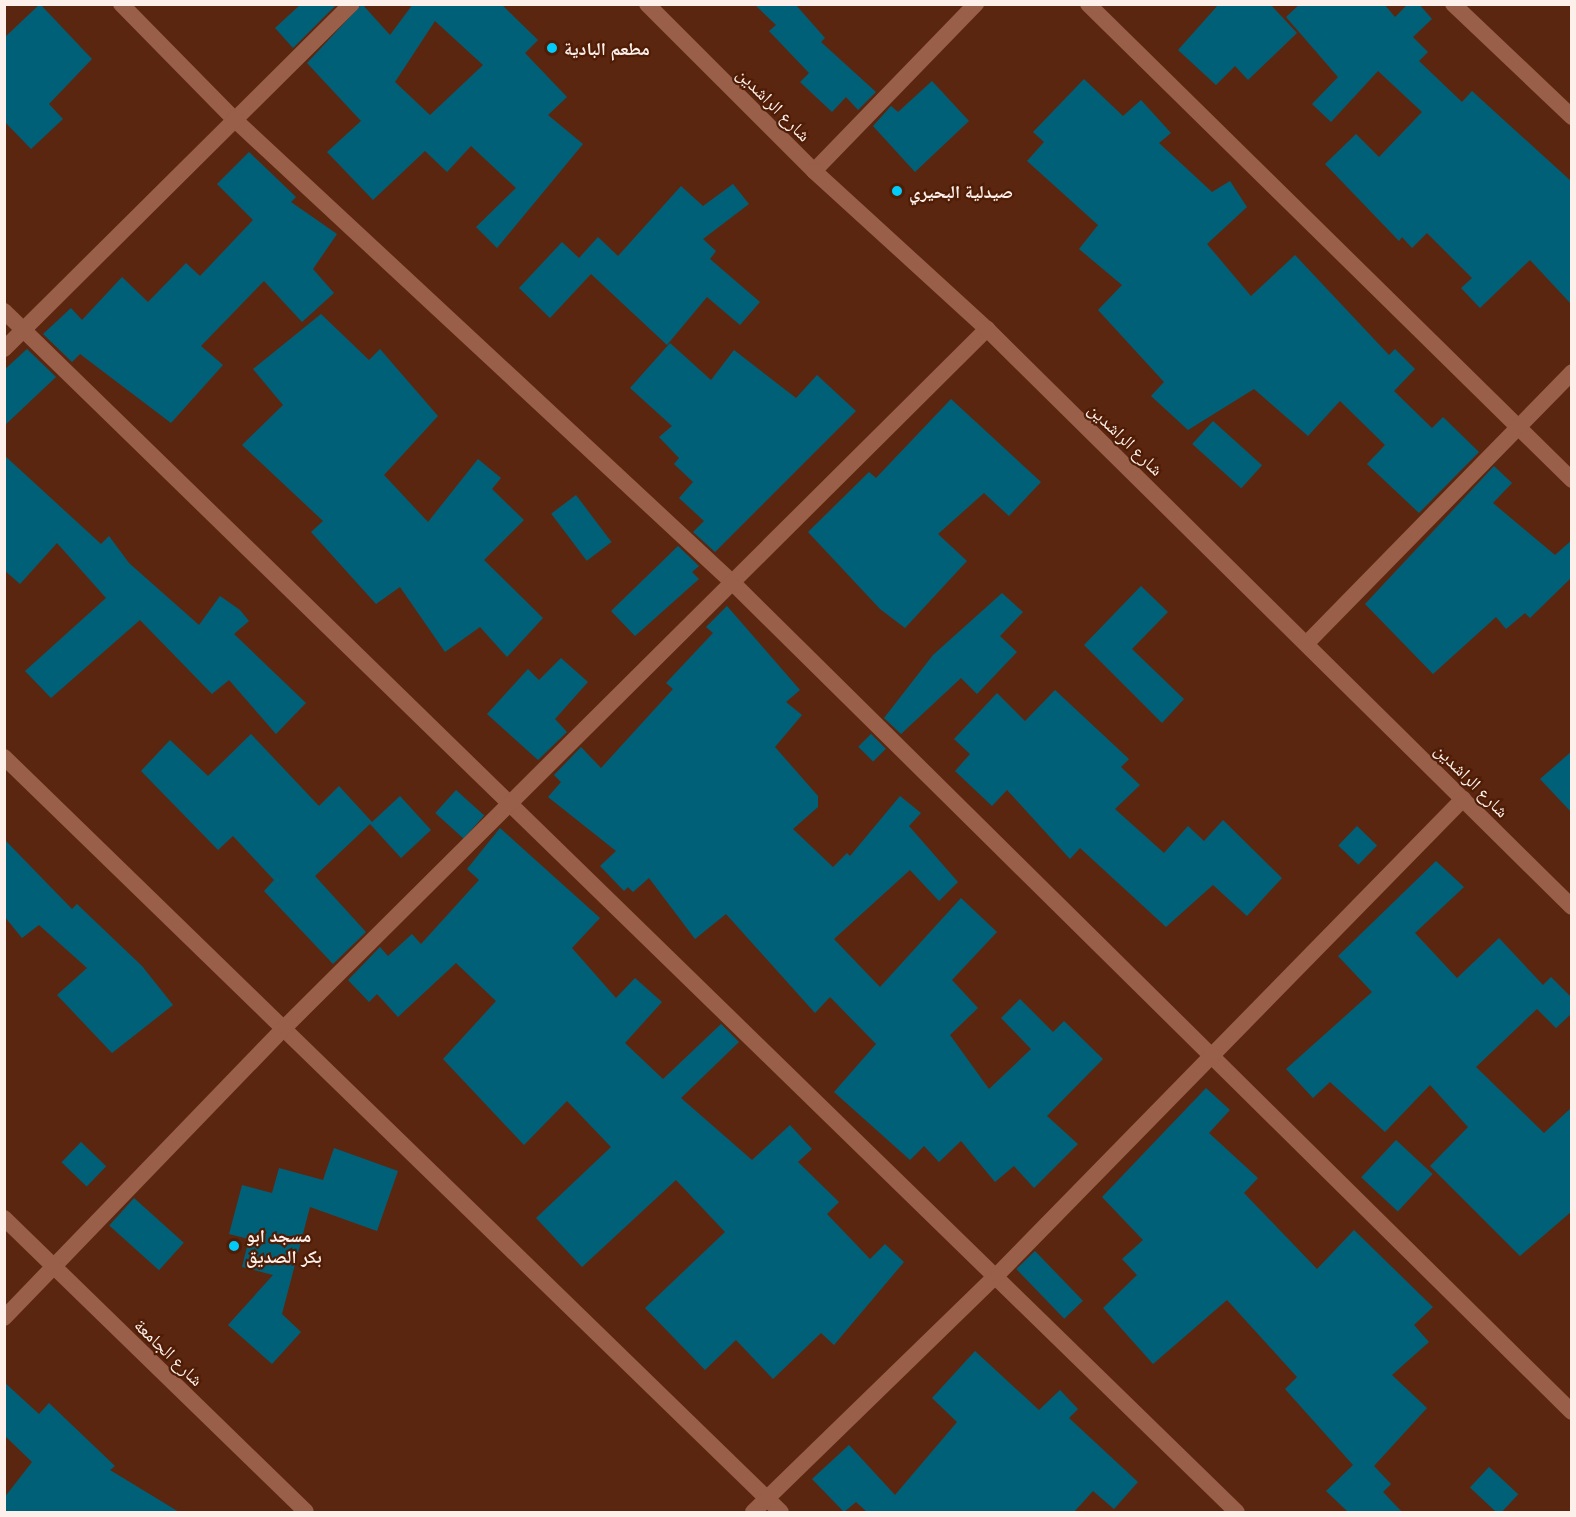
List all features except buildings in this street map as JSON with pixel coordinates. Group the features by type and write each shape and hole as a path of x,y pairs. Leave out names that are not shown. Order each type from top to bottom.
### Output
{"street":[{"path":"121,4 234,119 733,583 1572,1412"},
{"path":"4,349 352,4"},
{"name":"شارع الراشدين","path":"647,4 814,171 987,330 1307,643 1572,907"},
{"path":"814,171 976,4"},
{"path":"1088,4 1572,480"},
{"path":"1453,4 1572,117"},
{"path":"4,311 510,806 998,1274 1237,1512"},
{"path":"4,1318 286,1026 987,330"},
{"path":"1307,643 1572,372"},
{"path":"4,757 286,1026 781,1512"},
{"path":"753,1512 998,1274 1463,799"},
{"name":"شارع الجامعة","path":"4,1218 306,1512"}],"place":[{"name":"مطعم البادية","path":"552,48"},
{"name":"صيدلية البحيري","path":"897,191"},
{"name":"مسجد ابو بكر الصديق","path":"234,1246"}]}
